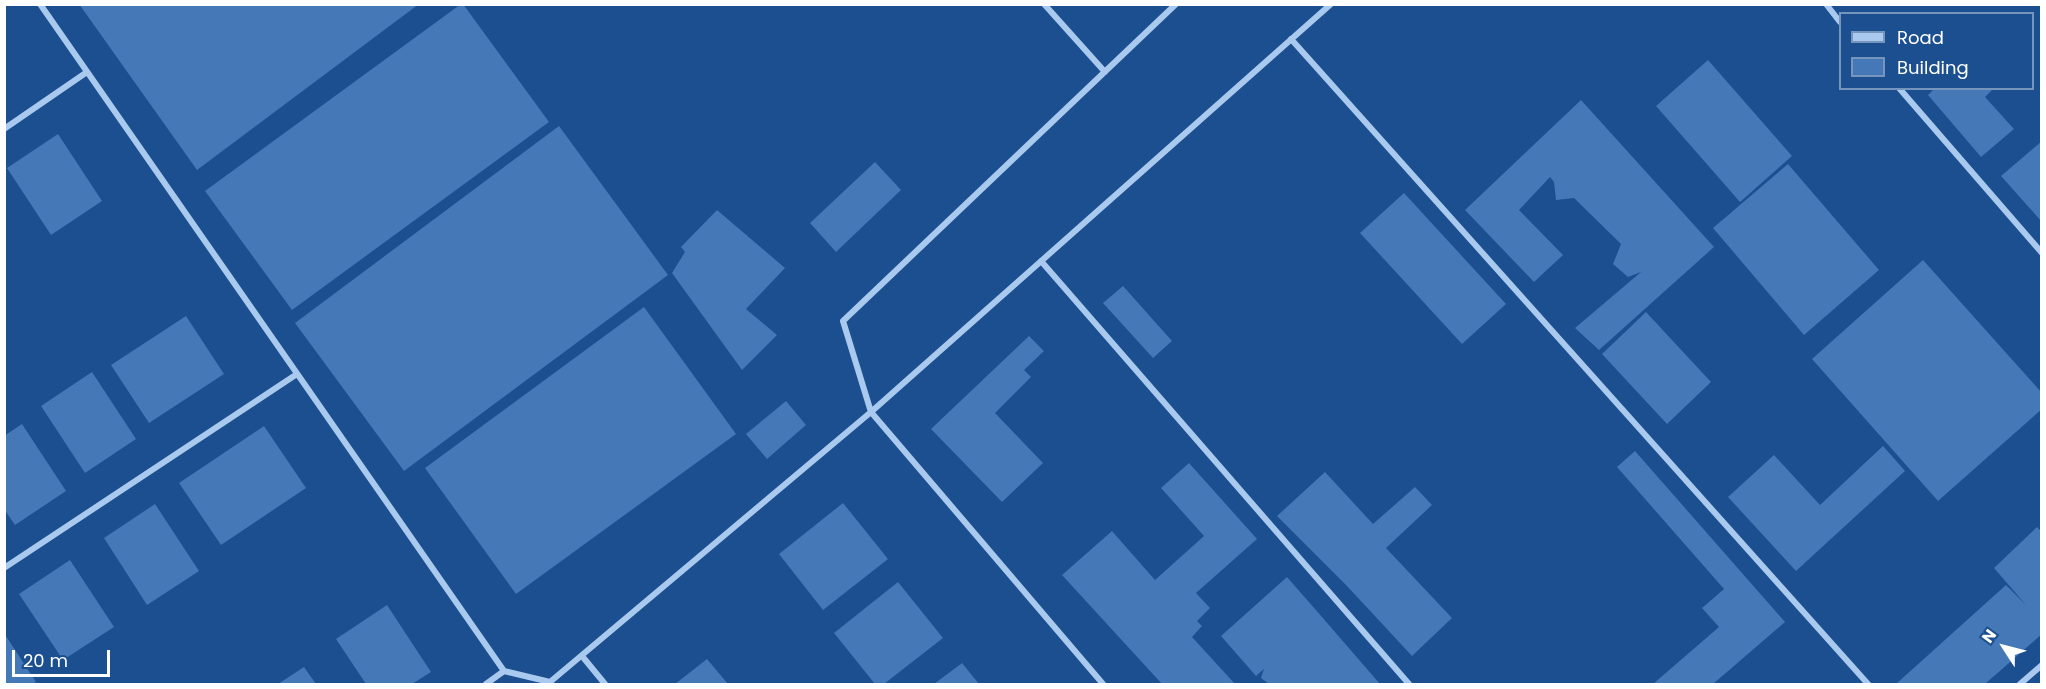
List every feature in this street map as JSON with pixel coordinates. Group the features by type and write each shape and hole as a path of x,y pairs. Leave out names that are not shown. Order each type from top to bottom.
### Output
{"street":[{"path":"40,4 504,671 549,683 872,412 1330,4"},
{"path":"1044,4 1106,72"},
{"path":"1103,684 872,412 843,321 1176,4"},
{"path":"1826,4 1839,21"},
{"path":"1291,39 1868,684"},
{"path":"4,129 87,72"},
{"path":"1901,90 2042,253"},
{"path":"1041,261 1409,684"},
{"path":"4,568 297,374"},
{"path":"582,656 605,684"},
{"path":"2020,684 2042,665"},
{"path":"486,684 504,671"}],"building":[{"path":"79,4 419,4 197,170"},
{"path":"461,4 549,122 292,310 205,191"},
{"path":"1708,60 1792,156 1740,202 1656,106"},
{"path":"1933,90 1992,90 1985,97 2014,129 1981,157 1928,95"},
{"path":"1581,100 1714,247 1599,350 1575,328 1641,272 1628,277 1613,264 1621,244 1574,198 1556,200 1554,182 1550,177 1519,210 1563,255 1534,282 1465,210"},
{"path":"559,126 668,275 404,471 295,323"},
{"path":"58,134 102,201 51,235 7,168"},
{"path":"2042,141 2042,222 2001,176"},
{"path":"875,162 901,190 836,252 810,223"},
{"path":"1788,164 1879,270 1804,335 1713,228"},
{"path":"1404,193 1506,304 1462,344 1360,233"},
{"path":"717,210 785,268 746,309 777,335 742,370 672,273 685,252 681,247"},
{"path":"1923,260 2042,393 2042,409 1938,501 1812,359"},
{"path":"1123,286 1172,341 1153,358 1103,303"},
{"path":"644,307 736,434 516,594 425,468"},
{"path":"1646,312 1711,382 1667,424 1602,354"},
{"path":"186,316 224,374 149,423 111,365"},
{"path":"1029,336 1044,351 1024,370 1031,377 995,413 1043,463 1002,502 931,429"},
{"path":"92,372 136,439 85,473 41,406"},
{"path":"786,401 806,425 767,459 746,434"},
{"path":"22,424 66,491 15,525 4,509 4,436"},
{"path":"264,426 306,488 221,545 179,483"},
{"path":"1883,446 1905,471 1796,571 1728,497 1774,455 1820,505"},
{"path":"1635,451 1785,622 1713,684 1653,684 1719,627 1702,608 1724,589 1617,467"},
{"path":"1189,463 1257,539 1196,593 1210,608 1197,621 1202,626 1192,637 1235,684 1162,684 1062,575 1112,531 1155,580 1204,536 1161,488"},
{"path":"1325,472 1373,524 1415,487 1432,505 1386,548 1452,618 1412,656 1277,516"},
{"path":"843,503 888,559 823,610 779,554"},
{"path":"155,504 199,571 147,605 104,538"},
{"path":"2037,527 2042,532 2042,634 1985,684 1896,684 2006,585 2026,605 1994,568"},
{"path":"70,560 114,627 63,660 19,594"},
{"path":"1287,577 1380,684 1269,684 1261,678 1264,669 1256,676 1221,636"},
{"path":"898,582 943,638 884,684 875,684 834,633"},
{"path":"387,605 431,672 412,684 366,684 336,639"},
{"path":"4,633 36,682 4,684"},
{"path":"707,659 728,684 675,684"},
{"path":"962,663 979,684 934,684"},
{"path":"304,667 316,684 278,684"}]}
